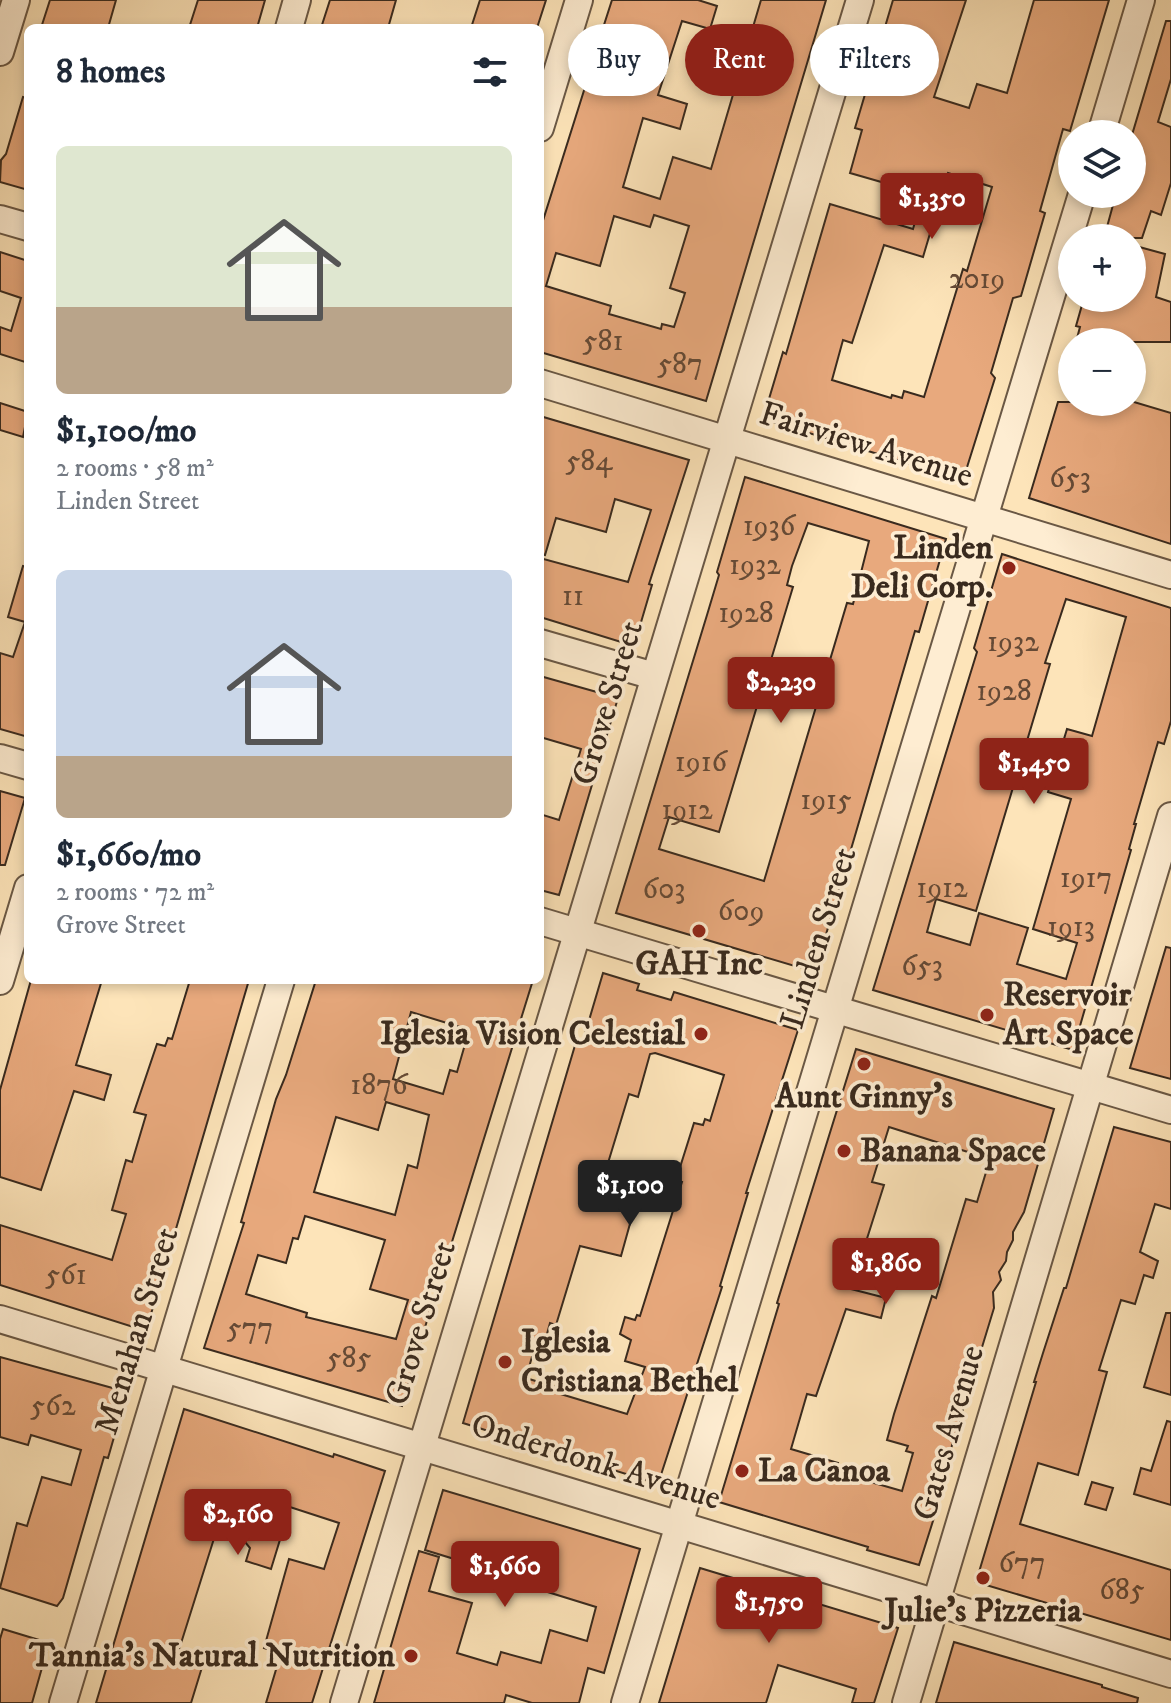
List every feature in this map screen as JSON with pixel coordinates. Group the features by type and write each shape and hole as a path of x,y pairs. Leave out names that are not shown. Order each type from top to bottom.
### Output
{"street":[{"path":"0,52 16,0"},
{"path":"290,24 297,0"},
{"path":"544,115 579,0"},
{"name":"Grove Street","path":"344,1703 860,0"},
{"path":"1105,120 1141,0"},
{"name":"Linden Street","path":"625,1703 1078,208"},
{"path":"0,219 24,226"},
{"name":"Fairview Avenue","path":"544,384 1171,575"},
{"path":"544,644 654,676"},
{"path":"0,758 24,765"},
{"name":"Gates Avenue","path":"906,1703 1171,816"},
{"path":"0,981 24,901"},
{"path":"544,922 1171,1110"},
{"name":"Menahan Street","path":"63,1703 280,984"},
{"name":"Onderdonk Avenue","path":"0,1319 1171,1674"}],"building":[{"path":"50,0 116,0 109,24 42,24"},
{"path":"198,0 265,0 258,24 190,24"},
{"path":"330,0 396,0 389,24 322,24"},
{"path":"480,0 546,0 538,24 472,24"},
{"path":"612,0 698,0 717,6 712,24 682,21 669,61 669,24 604,24"},
{"path":"761,0 826,0 819,24 810,24 810,53 706,401 544,353 544,217 582,96 661,96 687,104 680,129 643,118 623,187 660,199 673,157 711,169 733,96 794,96 794,24 754,24","holes":["654,215 689,226 670,288 685,293 674,327 662,324 661,329 609,314 611,306 546,286 556,253 600,266 614,216 650,227"]},
{"path":"893,0 966,0 939,82 939,24 886,24"},
{"path":"1034,0 1109,0 1073,120 1058,120 1058,147 1040,211 1045,213 1021,296 1013,298 991,373 995,378 963,480 763,419 783,352 786,354 830,204 913,229 923,194 850,173 862,130 855,128 864,96 934,96 969,108 977,84 1007,93","holes":["948,173 992,187 967,271 963,269 924,397 904,391 902,398 892,395 891,398 832,380 843,340 852,343 884,245 923,257"]},
{"path":"1166,21 1171,21 1171,79 1158,122 1171,127 1171,183 1161,215 1151,211 1146,226 1108,224 1112,208 1146,208 1146,120 1136,120"},
{"path":"24,97 24,189 0,182 1,160 6,154"},
{"path":"1146,249 1165,254 1156,297 1171,302 1171,342 1146,342 1146,328 1076,326 1080,312 1146,312"},
{"path":"0,252 24,260 24,362 0,354 0,327 11,331 21,298 0,291"},
{"path":"1058,402 1058,416 1146,416 1146,406 1171,413 1171,544 1029,498"},
{"path":"0,403 24,411 23,437 0,430"},
{"path":"544,417 689,460 649,584 652,585 634,646 544,618 544,559 628,582 651,510 615,499 606,532 556,518 545,555"},
{"path":"745,477 946,539 919,632 915,631 815,972 616,913 719,575 717,572","holes":["808,523 869,541 853,604 847,603 764,881 659,849 669,817 719,832 793,587 787,585 792,566"]},
{"path":"1002,554 1171,608 1171,721 1164,744 1158,742 1134,824 1131,850 1073,1050 873,990 977,652 974,648","holes":["1066,599 1126,617 1092,736 1067,729 1048,792 1071,799 1033,929 1077,943 1066,979 1017,964 1028,928 979,913 970,945 927,932 936,899 976,911 1050,664 1045,663"]},
{"path":"23,566 24,566 24,622 8,617"},
{"path":"24,625 24,736 0,729 0,653 13,657"},
{"path":"544,677 618,698 559,895 544,891 544,815 559,820 581,749 544,738"},
{"path":"0,791 24,798 24,801 5,865 0,865"},
{"path":"1166,947 1171,948 1171,1079 1130,1068"},
{"path":"603,973 639,984 637,990 671,1000 674,992 798,1030 746,1193 722,1287 658,1484 463,1423 576,1042 582,1044","holes":["650,1054 724,1075 710,1121 705,1119 703,1125 694,1123 676,1180 682,1182 640,1316 637,1315 635,1320 625,1317 620,1334 631,1340 625,1361 645,1367 627,1414 554,1392 555,1387 526,1378 537,1339 545,1341 550,1323 556,1325 580,1246 621,1256 638,1195 601,1186 629,1094 638,1097"]},
{"path":"30,984 101,984 76,1065 111,1075 104,1100 74,1091 41,1190 0,1177 0,1090"},
{"path":"189,984 248,984 146,1331 0,1285 0,1225 112,1260 126,1214 112,1210 126,1160 132,1162 146,1115 134,1112 157,1044 165,1046 168,1038 172,1039"},
{"path":"315,984 532,984 447,1258 438,1255 423,1305 431,1307 402,1406 204,1348 244,1223 241,1222 276,1099","holes":["411,1012 460,1027 459,1031 468,1034 457,1072 450,1070 443,1094 393,1079","386,1102 429,1115 417,1168 408,1165 395,1215 314,1192 336,1117 378,1130","305,1216 385,1240 370,1289 408,1300 396,1339 306,1317 307,1313 246,1294 258,1255 286,1263 293,1238 298,1239"]},
{"path":"856,1049 1054,1109 1024,1212 1013,1232 1006,1261 999,1272 1001,1280 993,1292 994,1308 935,1501 939,1502 919,1565 719,1502","holes":["889,1127 990,1159 977,1202 966,1199 887,1440 908,1446 906,1451 913,1453 902,1491 836,1472 838,1463 791,1449 807,1394 816,1396 846,1309 881,1318 886,1298 851,1289 884,1185 872,1182"]},
{"path":"1114,1127 1171,1142 1171,1209 1155,1204 1140,1252 1158,1261 1153,1278 1144,1275 1135,1304 1121,1300 1099,1370 1107,1372 1078,1475 1038,1463 1020,1524 1171,1570 1171,1640 976,1582 1034,1382"},
{"path":"1166,1313 1171,1313 1171,1395 1144,1387"},
{"path":"0,1357 127,1392 108,1458 104,1457 63,1598 57,1606 0,1588 17,1523 27,1526 42,1477 71,1485 81,1450 31,1435 28,1445 0,1437"},
{"path":"184,1409 385,1471 312,1703 266,1703 281,1653 264,1648 289,1559 324,1569 339,1523 290,1507 271,1569 246,1561 250,1548 241,1537 217,1529 177,1656 203,1664 191,1703 96,1703"},
{"path":"1167,1421 1171,1422 1171,1505 1134,1494 1141,1468 1151,1471"},
{"path":"1092,1482 1113,1488 1106,1510 1085,1504"},
{"path":"443,1490 640,1549 604,1673 588,1668 579,1703 532,1703 506,1695 504,1703 374,1703 419,1551 439,1557 429,1591 472,1603 457,1653 497,1665 501,1652 541,1663 550,1630 587,1641 596,1607 525,1585 526,1581 425,1550"},
{"path":"700,1568 898,1628 874,1703 852,1703 856,1689 778,1665 766,1703 659,1703"},
{"path":"3,1629 49,1643 32,1703 0,1703 0,1639"},
{"path":"954,1642 1102,1685 1138,1698 1137,1703 936,1703"}],"place":[{"name":"Linden Deli Corp.","path":"1009,568"},
{"name":"GAH Inc","path":"699,931"},
{"name":"Reservoir Art Space","path":"987,1015"},
{"name":"Iglesia Vision Celestial","path":"701,1034"},
{"name":"Aunt Ginny's","path":"864,1064"},
{"name":"Banana Space","path":"844,1151"},
{"name":"Iglesia Cristiana Bethel","path":"505,1362"},
{"name":"La Canoa","path":"742,1471"},
{"name":"Julie's Pizzeria","path":"983,1578"},
{"name":"Tannia's Natural Nutrition","path":"411,1656"}]}
